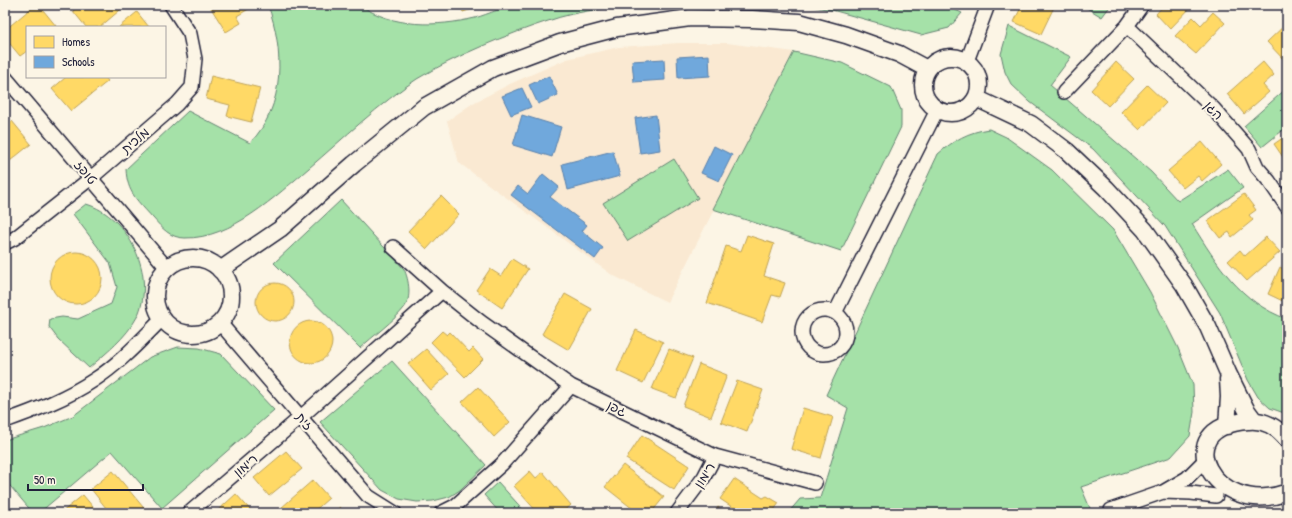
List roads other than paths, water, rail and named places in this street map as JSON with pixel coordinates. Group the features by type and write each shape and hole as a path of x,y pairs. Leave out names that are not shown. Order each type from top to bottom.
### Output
{"street":[{"name":"מלכית","path":"5,243 15,238 91,178 178,104 192,87 195,59 190,34 171,5"},
{"path":"966,61 988,5"},
{"path":"1064,92 1126,26 1142,5"},
{"path":"220,270 280,229 354,164 424,107 493,68 560,43 617,28 690,18 752,19 799,22 846,35 899,54 927,69"},
{"name":"הגן","path":"1126,26 1214,109 1249,150 1257,167 1287,207"},
{"path":"952,56 966,61 973,67 979,81 976,98 967,108 958,112 947,113 937,110 930,104 923,90 922,80 927,69 934,62 952,56"},
{"name":"טופז","path":"5,77 167,268"},
{"path":"976,98 1031,124 1067,152 1106,188 1145,230 1184,285 1208,326 1228,373 1246,409 1254,420"},
{"path":"835,313 937,110"},
{"name":"גפן","path":"393,247 442,291 514,347 571,386 716,456 814,484"},
{"path":"195,258 209,262 220,270 230,286 231,297 228,311 220,323 206,332 192,334 178,331 162,319 156,308 155,295 157,284 167,268 181,260 195,258"},
{"path":"302,416 442,291"},
{"path":"5,421 53,403 94,380 123,357 162,319"},
{"name":"זית","path":"220,323 302,416 368,496 395,513"},
{"path":"1227,426 1229,397 1228,373"},
{"path":"441,513 455,506 502,464 571,386"},
{"name":"רימון","path":"189,513 302,416"},
{"path":"1286,438 1276,428 1263,422 1254,420 1238,421 1227,426 1215,435 1209,444 1204,461 1205,474 1210,487 1216,496 1226,504 1242,510 1263,509 1274,504 1286,492"},
{"name":"רימון","path":"677,513 704,477 716,456"},
{"path":"1111,510 1163,492 1187,478 1204,461"},
{"path":"1163,492 1216,496"},
{"path":"1280,509 1286,492"}]}
